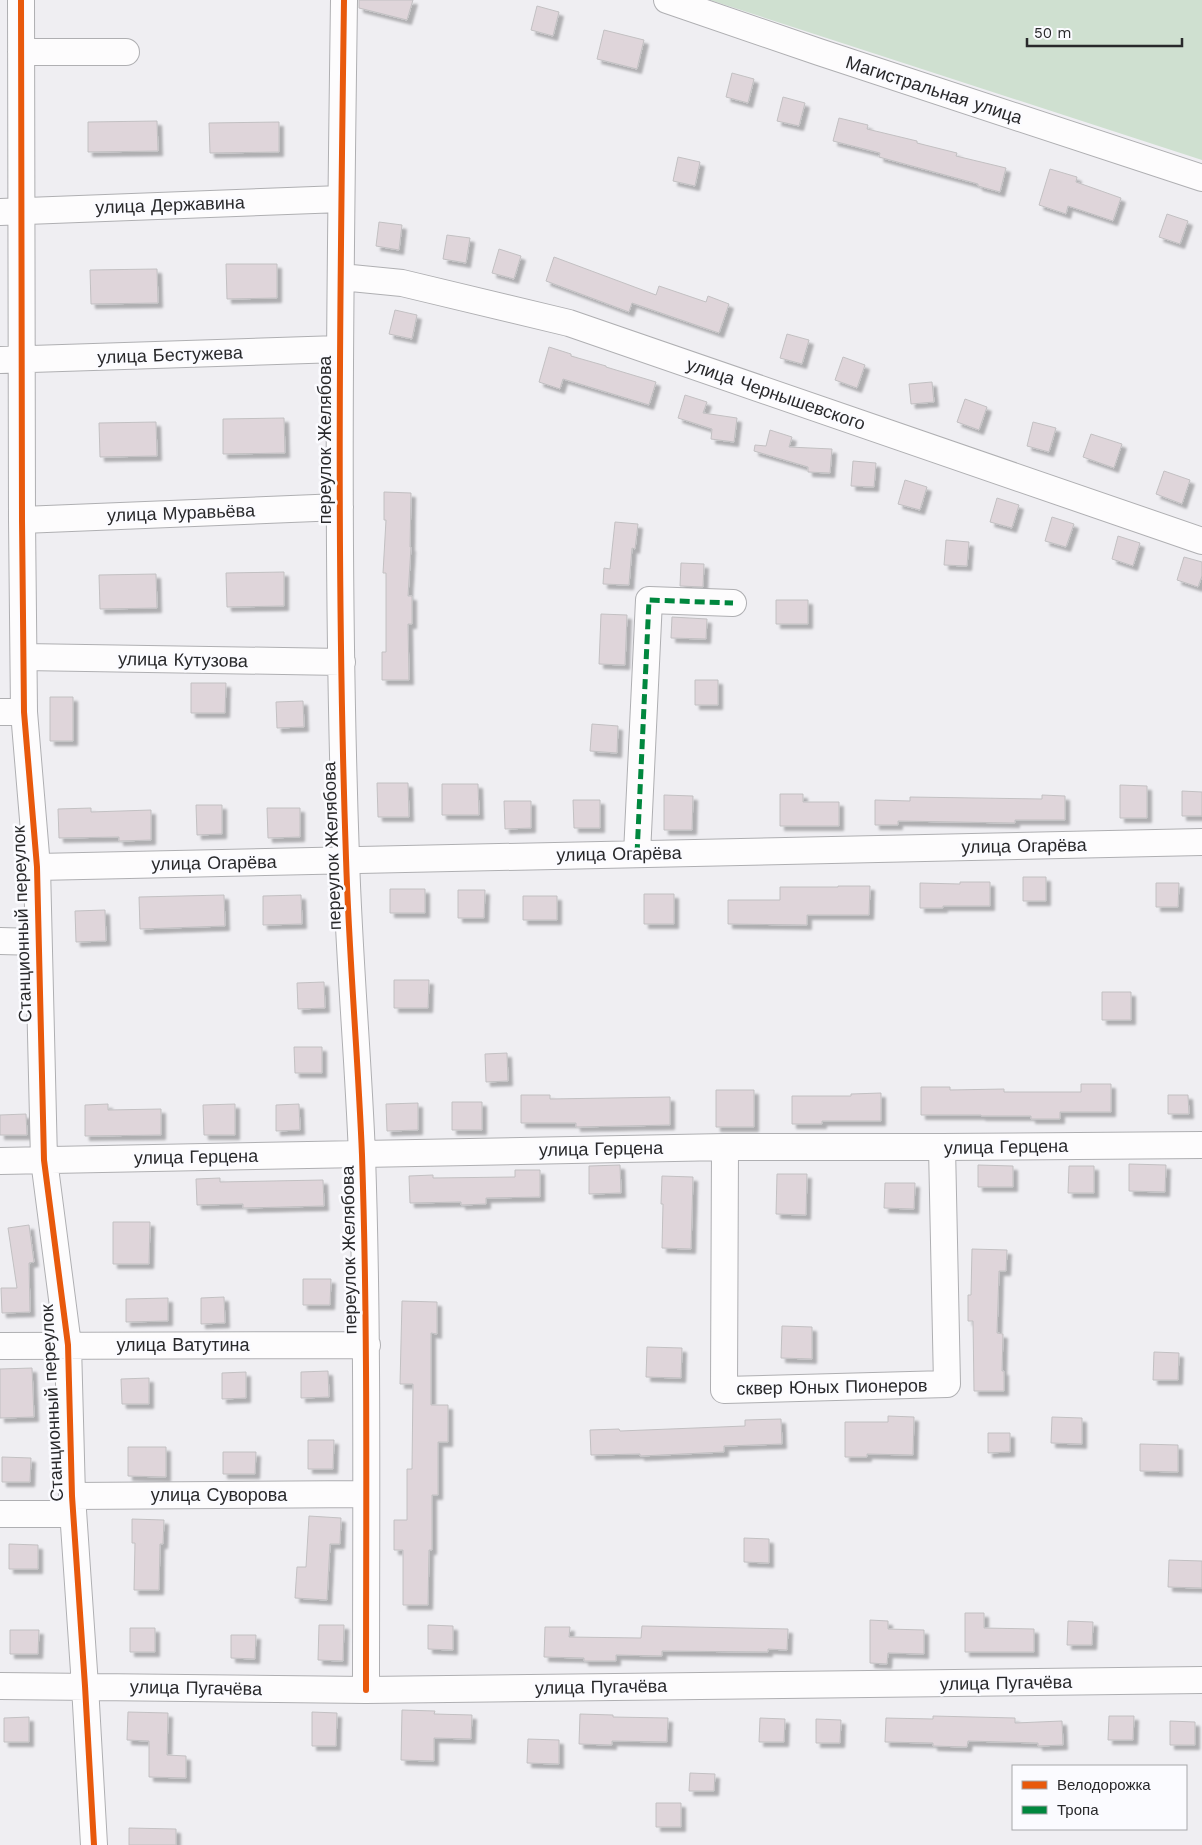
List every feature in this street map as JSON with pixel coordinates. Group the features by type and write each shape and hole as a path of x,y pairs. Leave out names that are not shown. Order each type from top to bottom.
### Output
{"street":[{"name":"Станционный переулок","path":"21,0 14,64 10,212 11,360 22,520 24,658 12,712 37,867 44,1160 68,1345 72,1505 94,1845"},
{"name":"переулок Желябова","path":"344,0 340,349 342,662 346,859 362,1153 367,1345 366,1690"},
{"name":"Магистральная улица","path":"667,0 1202,178"},
{"path":"14,64 126,52"},
{"name":"улица Державина","path":"10,212 341,199"},
{"name":"улица Чернышевского","path":"341,277 402,283 568,323 1202,542"},
{"name":"улица Бестужева","path":"11,360 340,349"},
{"name":"улица Муравьёва","path":"22,520 340,506"},
{"path":"637,854 649,600 734,603"},
{"name":"улица Кутузова","path":"24,658 342,662"},
{"name":"улица Огарёва","path":"37,867 1202,842"},
{"path":"0,941 38,942"},
{"name":"улица Герцена","path":"0,1161 725,1147 1202,1145"},
{"name":"сквер Юных Пионеров","path":"725,1147 724,1390 947,1384 942,1147"},
{"name":"улица Ватутина","path":"0,1346 367,1345"},
{"name":"улица Суворова","path":"0,1514 72,1505 366,1494"},
{"name":"улица Пугачёва","path":"0,1686 366,1690 1202,1680"}],"green space":[{"path":"710,0 1202,0 1202,160"}],"building":[{"path":"359,0 413,0 407,20 359,8"},
{"path":"537,6 559,12 553,36 531,30"},
{"path":"604,30 644,40 637,69 597,59"},
{"path":"732,73 754,79 748,103 726,97"},
{"path":"783,97 805,103 799,126 777,121"},
{"path":"839,118 868,125 867,129 957,153 956,156 1006,168 1000,192 978,186 978,184 879,157 880,153 833,141"},
{"path":"157,121 158,151 88,152 88,122"},
{"path":"279,122 279,152 210,153 209,123"},
{"path":"678,157 700,162 695,186 673,181"},
{"path":"1050,169 1077,177 1076,182 1121,198 1113,221 1068,206 1066,214 1039,205"},
{"path":"1167,214 1188,221 1180,244 1159,237"},
{"path":"379,222 402,225 399,250 376,246"},
{"path":"447,235 470,238 466,263 443,259"},
{"path":"499,249 521,256 514,279 492,273"},
{"path":"554,257 656,295 659,286 706,302 708,296 729,304 719,333 632,303 629,312 546,281"},
{"path":"226,264 277,264 277,298 227,299"},
{"path":"157,269 158,303 91,304 90,270"},
{"path":"395,310 417,315 412,339 389,334"},
{"path":"787,334 809,340 802,364 780,358"},
{"path":"549,347 571,354 571,356 656,382 649,405 563,379 560,389 539,382"},
{"path":"843,357 865,365 857,388 835,380"},
{"path":"932,382 934,402 911,404 909,384"},
{"path":"685,395 707,402 703,413 737,418 734,442 711,439 712,429 678,418"},
{"path":"965,399 987,407 979,430 957,422"},
{"path":"284,418 285,453 223,454 223,419"},
{"path":"156,422 157,456 100,457 99,423"},
{"path":"1033,422 1056,428 1049,452 1027,446"},
{"path":"770,430 792,437 789,447 832,449 830,473 808,472 808,467 754,451 755,445 766,446"},
{"path":"1091,434 1122,444 1114,468 1083,457"},
{"path":"853,461 876,463 874,487 851,486"},
{"path":"1164,471 1190,480 1182,504 1156,494"},
{"path":"905,480 927,487 920,510 898,504"},
{"path":"384,492 411,493 411,547 408,596 412,596 412,624 408,624 409,680 382,680 382,652 386,652 386,573 383,573 386,520 384,520"},
{"path":"997,498 1019,505 1012,528 990,522"},
{"path":"1052,517 1074,524 1066,547 1045,541"},
{"path":"615,522 638,524 635,549 632,548 629,585 603,584 604,568 610,569"},
{"path":"1118,536 1140,543 1133,566 1112,559"},
{"path":"946,540 969,542 967,566 944,565"},
{"path":"1184,557 1202,562 1202,576 1198,587 1177,580"},
{"path":"681,563 704,564 703,587 680,586"},
{"path":"284,572 284,606 227,607 226,573"},
{"path":"156,574 157,608 100,609 99,575"},
{"path":"776,600 808,600 808,624 776,624"},
{"path":"601,614 627,615 625,665 599,664"},
{"path":"672,617 707,619 706,639 671,638"},
{"path":"695,680 718,680 718,705 695,705"},
{"path":"191,683 226,683 225,713 191,713"},
{"path":"50,697 73,697 73,741 50,741"},
{"path":"303,701 304,727 277,728 276,702"},
{"path":"592,724 618,726 617,753 590,751"},
{"path":"377,783 408,783 409,817 378,817"},
{"path":"442,784 478,784 479,815 442,815"},
{"path":"1120,785 1147,786 1147,818 1120,818"},
{"path":"1182,791 1202,792 1202,816 1182,816"},
{"path":"780,794 803,794 803,802 839,802 839,826 780,826"},
{"path":"664,795 693,796 692,830 664,830"},
{"path":"1042,795 1065,796 1065,820 1015,820 1015,823 898,821 898,825 875,825 875,800 910,801 910,797 1042,799"},
{"path":"573,800 600,800 600,828 574,828"},
{"path":"504,801 531,801 531,828 505,829"},
{"path":"196,805 222,805 222,834 197,835"},
{"path":"91,808 91,812 151,810 151,840 119,841 119,837 59,838 58,809"},
{"path":"267,808 300,808 300,837 268,838"},
{"path":"1023,877 1046,877 1046,901 1023,901"},
{"path":"960,882 990,882 990,906 920,908 920,883 960,884"},
{"path":"1156,883 1179,883 1178,907 1156,907"},
{"path":"870,886 869,915 807,915 807,925 728,924 728,900 780,900 780,887"},
{"path":"390,889 425,889 425,913 390,913"},
{"path":"458,890 485,890 484,918 458,918"},
{"path":"644,894 674,894 674,924 644,924"},
{"path":"224,895 225,926 140,929 139,897"},
{"path":"301,895 302,924 263,925 263,896"},
{"path":"523,896 557,896 557,920 523,920"},
{"path":"105,910 106,941 76,942 75,911"},
{"path":"394,980 429,980 428,1008 394,1008"},
{"path":"324,982 325,1008 298,1009 297,983"},
{"path":"1102,992 1131,992 1131,1020 1102,1020"},
{"path":"294,1047 322,1047 322,1073 295,1073"},
{"path":"507,1053 508,1081 486,1082 485,1054"},
{"path":"1081,1084 1111,1084 1111,1112 1060,1112 1060,1119 1031,1119 1031,1116 921,1115 921,1087 950,1087 950,1090 1004,1089 1004,1092 1081,1092"},
{"path":"716,1090 754,1090 754,1127 716,1127"},
{"path":"881,1093 881,1121 822,1121 822,1124 792,1124 792,1096 851,1096 851,1094"},
{"path":"521,1095 550,1095 550,1099 670,1097 670,1125 576,1127 576,1123 521,1123"},
{"path":"1168,1095 1188,1095 1189,1114 1168,1114"},
{"path":"452,1102 482,1102 482,1130 452,1130"},
{"path":"418,1103 418,1130 387,1131 386,1104"},
{"path":"108,1104 108,1110 161,1109 161,1135 85,1136 85,1105"},
{"path":"235,1104 235,1135 204,1135 203,1105"},
{"path":"299,1104 300,1130 276,1131 276,1105"},
{"path":"26,1114 27,1135 0,1135 0,1115"},
{"path":"1129,1164 1166,1165 1165,1192 1129,1191"},
{"path":"620,1165 621,1193 589,1194 589,1166"},
{"path":"978,1165 1013,1166 1013,1187 978,1187"},
{"path":"1069,1166 1094,1166 1094,1193 1068,1193"},
{"path":"515,1170 540,1170 540,1197 486,1198 486,1204 461,1205 461,1202 410,1203 409,1176 433,1175 433,1178 515,1177"},
{"path":"777,1174 807,1174 806,1215 776,1214"},
{"path":"662,1176 693,1177 691,1249 662,1248"},
{"path":"220,1178 220,1182 323,1180 324,1206 243,1208 243,1204 197,1205 196,1179"},
{"path":"885,1183 915,1183 914,1209 884,1208"},
{"path":"113,1222 150,1222 149,1264 113,1264"},
{"path":"29,1225 34,1262 29,1263 30,1312 2,1313 1,1288 17,1288 8,1228"},
{"path":"972,1249 1007,1250 1006,1271 999,1271 997,1333 1003,1334 1002,1371 1004,1371 1004,1391 974,1391 973,1321 968,1321 968,1295 971,1295"},
{"path":"303,1279 331,1279 330,1305 303,1305"},
{"path":"224,1297 225,1323 201,1324 201,1298"},
{"path":"168,1298 168,1321 126,1322 126,1299"},
{"path":"402,1301 437,1302 437,1334 431,1333 431,1405 448,1405 448,1442 438,1442 438,1495 432,1495 432,1550 429,1550 428,1605 403,1605 403,1550 394,1550 394,1520 407,1520 407,1469 412,1469 413,1384 400,1384"},
{"path":"782,1326 812,1327 812,1359 781,1358"},
{"path":"647,1347 682,1348 681,1378 646,1377"},
{"path":"1154,1352 1179,1353 1178,1380 1153,1380"},
{"path":"32,1368 34,1417 0,1418 0,1369"},
{"path":"328,1371 329,1397 301,1398 301,1372"},
{"path":"246,1372 246,1398 222,1399 222,1373"},
{"path":"149,1378 149,1404 122,1404 121,1379"},
{"path":"888,1416 914,1417 913,1455 867,1454 867,1457 845,1457 845,1422 888,1422"},
{"path":"1052,1417 1082,1418 1082,1444 1051,1443"},
{"path":"781,1419 782,1444 724,1446 724,1452 640,1456 640,1454 591,1455 590,1430 619,1429 620,1431 745,1426 745,1420"},
{"path":"988,1433 1010,1433 1010,1452 988,1453"},
{"path":"308,1440 334,1440 333,1469 308,1469"},
{"path":"1140,1444 1178,1445 1178,1472 1140,1471"},
{"path":"128,1447 166,1447 166,1477 128,1476"},
{"path":"223,1452 256,1452 255,1474 223,1474"},
{"path":"2,1457 31,1458 30,1482 2,1482"},
{"path":"309,1516 341,1518 340,1544 330,1544 327,1600 295,1598 297,1567 306,1567"},
{"path":"132,1519 164,1520 163,1544 160,1544 159,1590 134,1590 135,1543 132,1543"},
{"path":"744,1538 769,1539 769,1563 744,1562"},
{"path":"9,1544 38,1545 38,1569 9,1569"},
{"path":"1169,1560 1202,1561 1202,1588 1168,1587"},
{"path":"965,1613 984,1613 984,1628 1034,1629 1034,1652 965,1652"},
{"path":"870,1620 888,1621 888,1629 924,1630 924,1654 888,1653 887,1664 870,1663"},
{"path":"1068,1621 1093,1622 1092,1645 1067,1645"},
{"path":"319,1625 344,1625 343,1661 318,1660"},
{"path":"428,1625 453,1626 453,1650 428,1649"},
{"path":"642,1626 788,1629 787,1650 768,1649 768,1652 662,1651 662,1656 616,1655 616,1661 584,1661 584,1658 544,1657 545,1627 570,1627 569,1637 641,1638"},
{"path":"130,1628 155,1628 155,1652 130,1652"},
{"path":"10,1630 39,1630 38,1654 10,1654"},
{"path":"231,1635 256,1635 255,1659 231,1658"},
{"path":"402,1710 435,1711 434,1714 472,1715 471,1739 434,1738 434,1761 401,1760"},
{"path":"128,1712 168,1713 167,1755 186,1756 186,1778 149,1777 149,1741 127,1740"},
{"path":"312,1712 337,1713 336,1746 312,1746"},
{"path":"580,1714 668,1718 667,1742 612,1741 612,1745 579,1744"},
{"path":"933,1716 1015,1718 1015,1723 1062,1721 1063,1745 1038,1746 1038,1743 968,1741 967,1747 933,1746 933,1743 885,1742 886,1718 933,1719"},
{"path":"1109,1716 1134,1716 1133,1740 1108,1740"},
{"path":"29,1717 29,1742 4,1742 4,1718"},
{"path":"760,1718 785,1719 784,1742 759,1742"},
{"path":"816,1719 841,1720 840,1743 816,1743"},
{"path":"1170,1721 1195,1722 1195,1745 1170,1745"},
{"path":"528,1739 559,1740 559,1764 527,1763"},
{"path":"690,1773 715,1774 714,1791 689,1791"},
{"path":"656,1803 681,1803 681,1827 656,1827"},
{"path":"129,1828 176,1829 176,1845 129,1845"}],"marked path":[{"path":"637,854 649,600 733,603"}],"cycle path":[{"path":"21,0 24,712 37,867 44,1160 68,1345 72,1496 94,1845"},
{"path":"344,0 340,322 341,644 347,895 364,1222 366,1690"}]}
